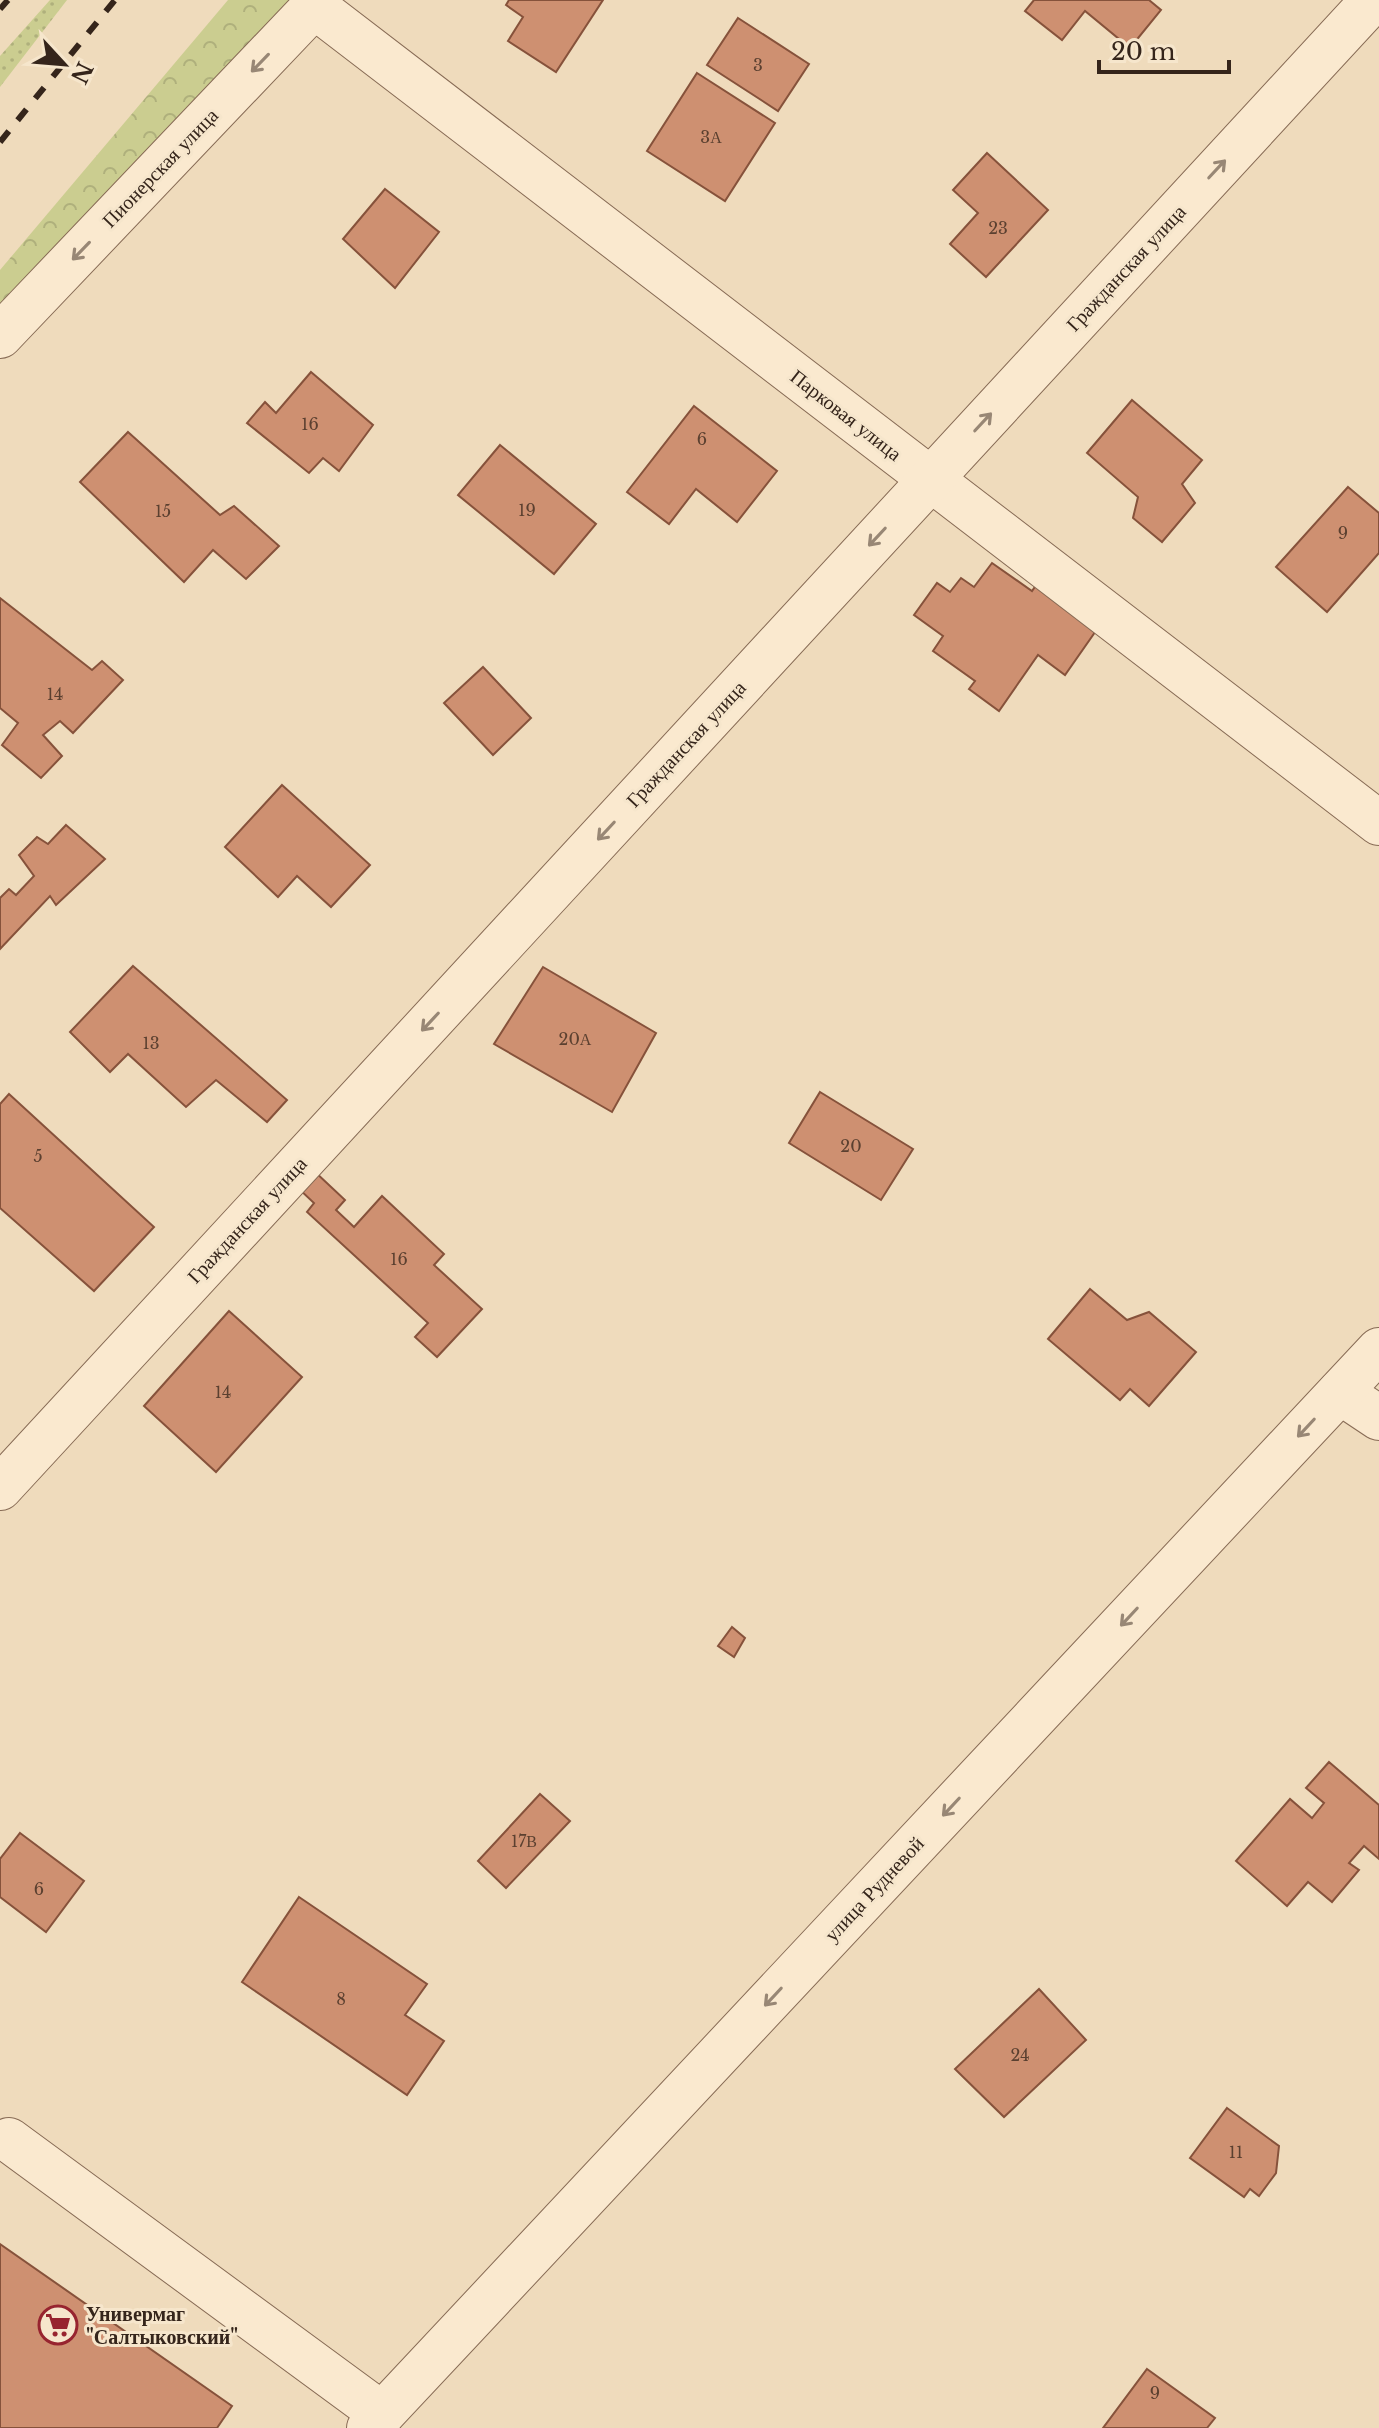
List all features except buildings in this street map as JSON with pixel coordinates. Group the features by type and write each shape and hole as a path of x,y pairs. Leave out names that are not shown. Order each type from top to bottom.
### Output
{"street":[{"name":"Гражданская улица","path":"0,1488 1373,0"},
{"name":"Парковая улица","path":"317,3 1379,823"},
{"name":"Пионерская улица","path":"0,336 317,3"},
{"name":"улица Рудневой","path":"375,2421 1379,1350"},
{"path":"1340,1392 1379,1418"},
{"path":"9,2140 375,2421"}],"green space":[{"path":"50,0 67,0 0,87 0,56"},
{"path":"228,0 290,0 0,311 0,270"}],"railway":[{"path":"0,9 8,0"},
{"path":"0,142 115,0"}],"place":[{"name":"Универмаг \"Салтыковский\"","path":"58,2325"}]}
